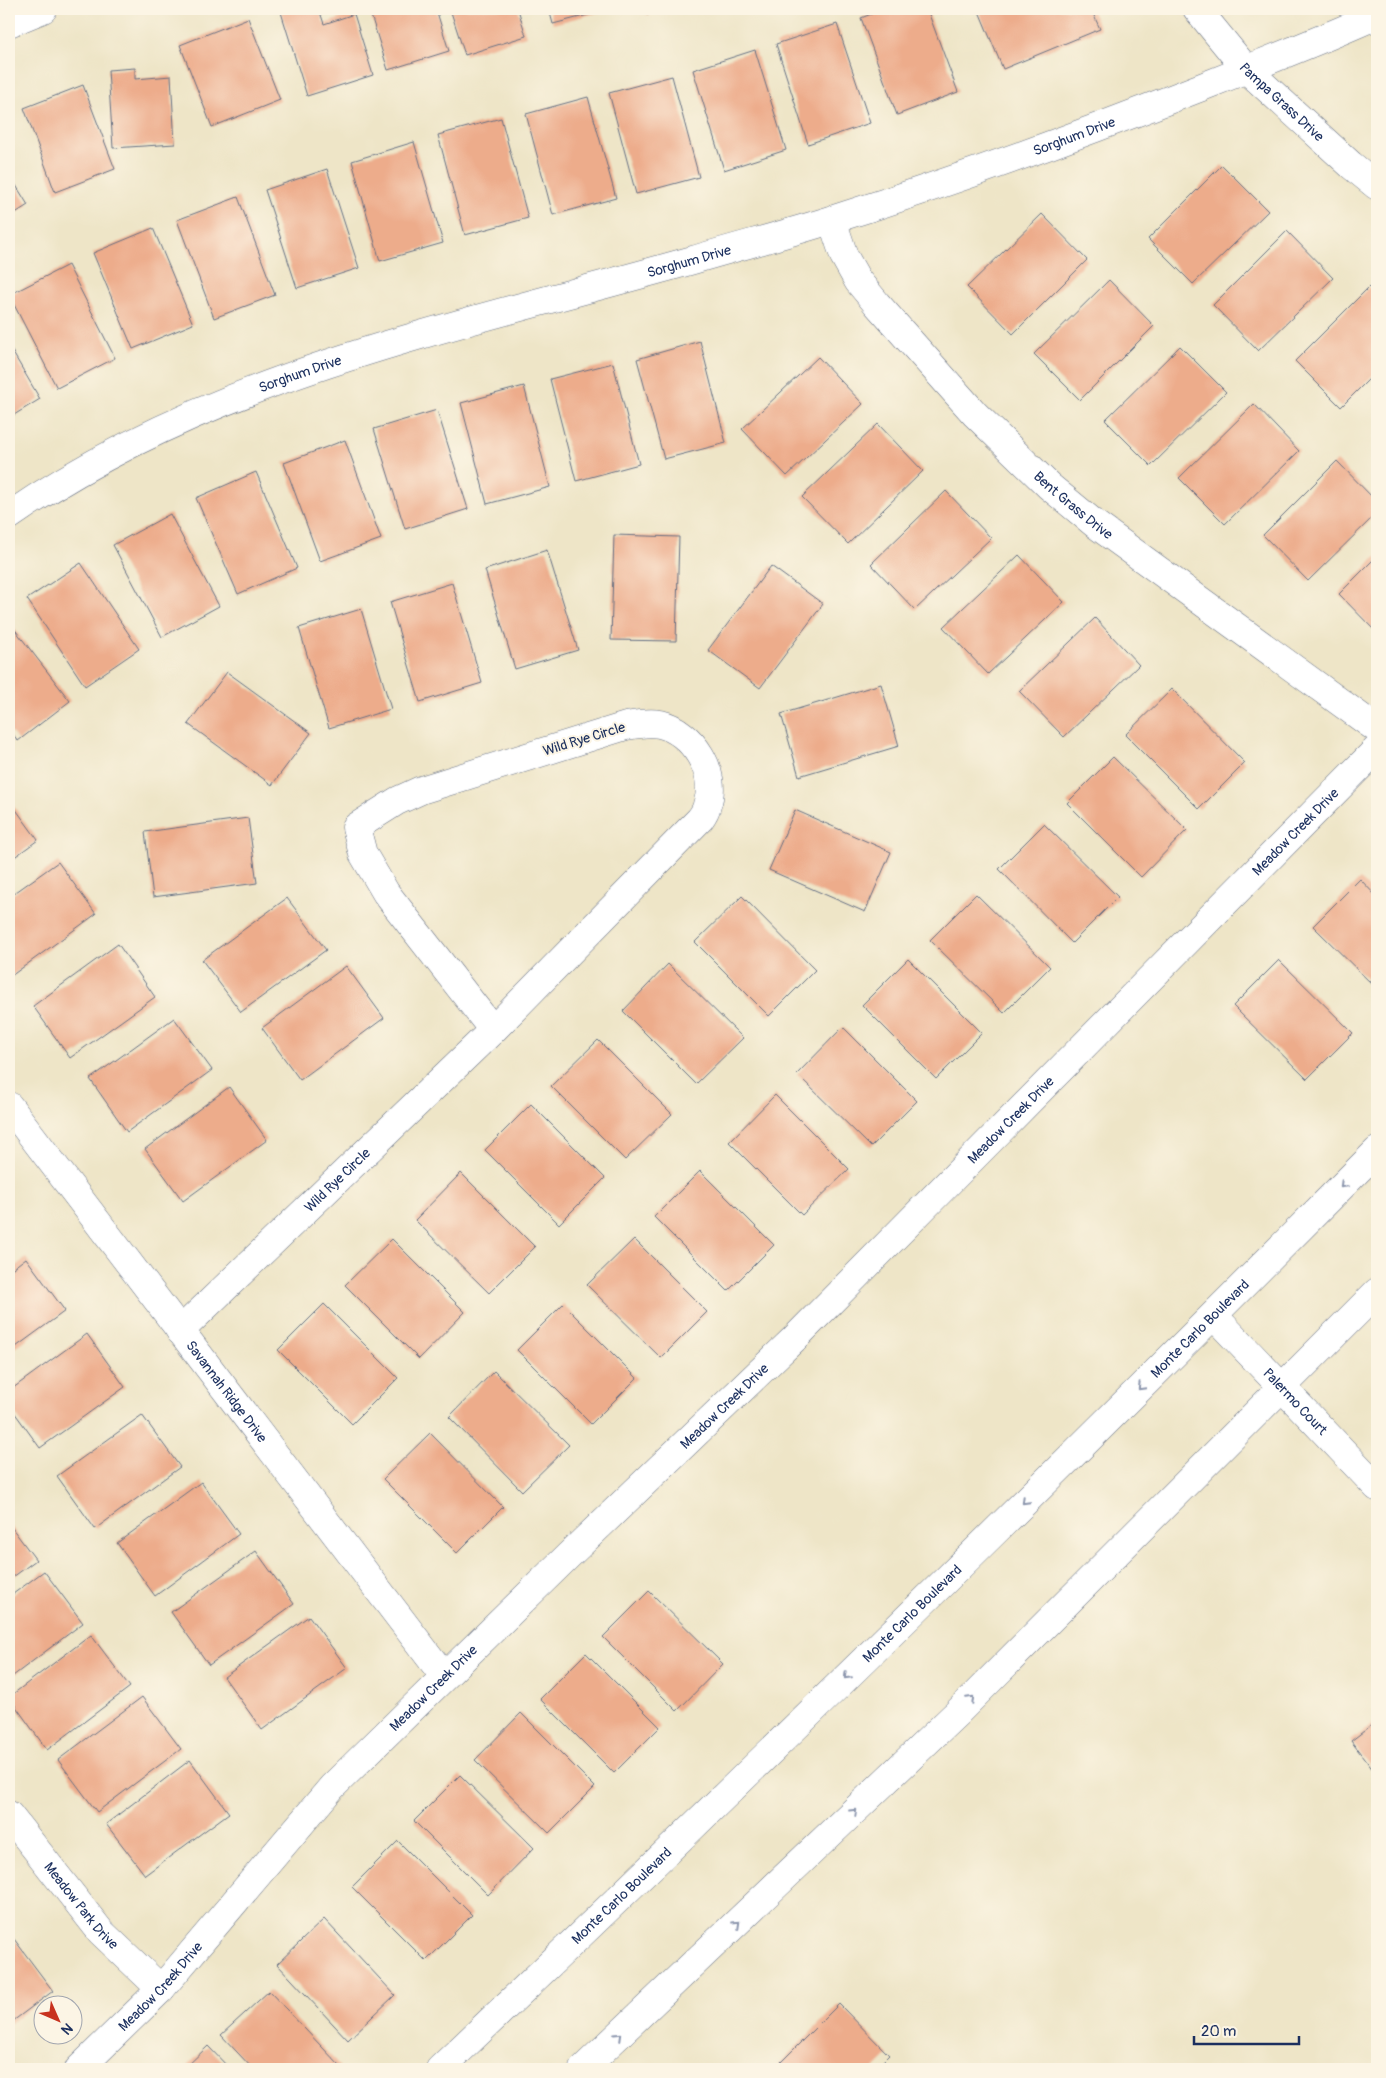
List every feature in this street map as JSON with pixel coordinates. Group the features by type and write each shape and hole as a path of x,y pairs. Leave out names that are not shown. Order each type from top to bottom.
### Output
{"street":[{"path":"9,23 43,9"},
{"name":"Pampa Grass Drive","path":"1197,9 1246,69 1377,186"},
{"name":"Sorghum Drive","path":"9,516 44,492 109,454 177,421 325,363 431,330 832,220 1065,139 1246,69 1377,15"},
{"name":"Bent Grass Drive","path":"832,220 844,256 858,281 975,414 1049,486 1095,524 1377,729"},
{"name":"Wild Rye Circle","path":"180,1331 493,1030 700,819 708,804 707,770 691,742 677,731 660,724 643,723 626,726 421,790 397,801 356,827 363,854 386,893 493,1030"},
{"name":"Meadow Creek Drive","path":"79,2069 161,1988 332,1787 444,1676 794,1339 1377,749"},
{"name":"Savannah Ridge Drive","path":"9,1106 444,1676"},
{"name":"Monte Carlo Boulevard","path":"440,2069 690,1831 1214,1316 1377,1151"},
{"path":"584,2069 956,1714 1377,1292"},
{"name":"Palermo Court","path":"1214,1316 1377,1487"},
{"name":"Meadow Park Drive","path":"9,1815 101,1932 161,1988"}],"building":[{"path":"280,9 319,9 324,24 354,14 373,75 307,96"},
{"path":"369,9 436,9 449,51 388,70"},
{"path":"450,9 518,9 526,36 465,55"},
{"path":"549,9 611,9 553,24"},
{"path":"645,9 666,9 647,15"},
{"path":"884,9 927,9 958,92 897,115 861,18"},
{"path":"978,9 1091,9 1100,29 1003,69"},
{"path":"248,18 280,100 212,127 180,45"},
{"path":"837,24 870,123 808,144 776,44"},
{"path":"755,50 786,150 724,170 693,70"},
{"path":"135,68 135,79 171,76 175,144 113,148 108,70"},
{"path":"672,76 699,177 636,194 609,93"},
{"path":"83,85 115,169 55,192 24,108"},
{"path":"588,97 616,198 553,215 526,114"},
{"path":"501,118 528,218 465,235 438,135"},
{"path":"414,142 443,243 380,261 352,161"},
{"path":"1222,165 1268,211 1193,284 1148,239"},
{"path":"327,169 359,268 297,288 265,190"},
{"path":"9,174 28,205 9,217"},
{"path":"238,197 275,295 214,318 177,220"},
{"path":"1042,214 1087,260 1013,334 967,287"},
{"path":"153,228 193,324 133,349 93,253"},
{"path":"1287,231 1333,278 1258,351 1213,305"},
{"path":"68,265 115,358 57,388 9,295"},
{"path":"1109,280 1154,326 1080,400 1034,354"},
{"path":"1369,287 1377,295 1377,371 1341,407 1295,361"},
{"path":"700,341 726,443 664,459 637,359"},
{"path":"9,346 40,399 9,418"},
{"path":"1180,346 1226,392 1151,466 1105,420"},
{"path":"818,357 863,404 787,476 742,429"},
{"path":"613,363 639,464 576,481 550,379"},
{"path":"524,386 550,487 487,504 461,403"},
{"path":"1254,404 1299,451 1225,524 1179,478"},
{"path":"437,410 468,509 405,529 374,429"},
{"path":"878,424 923,471 848,544 802,497"},
{"path":"345,440 381,539 320,561 284,463"},
{"path":"1337,461 1377,502 1377,513 1308,581 1263,535"},
{"path":"256,472 297,568 238,594 196,498"},
{"path":"946,491 991,538 915,610 871,564"},
{"path":"170,514 219,606 162,637 113,545"},
{"path":"614,535 679,537 676,641 611,640"},
{"path":"547,550 578,650 515,669 485,570"},
{"path":"1019,555 1064,602 988,674 943,627"},
{"path":"1377,556 1377,633 1339,594"},
{"path":"81,563 139,649 85,686 27,599"},
{"path":"771,566 823,604 760,688 708,650"},
{"path":"452,583 482,683 420,702 390,602"},
{"path":"361,609 391,709 329,728 299,628"},
{"path":"1095,618 1139,665 1064,737 1019,691"},
{"path":"9,622 70,701 18,741 9,729"},
{"path":"227,672 311,733 272,785 188,724"},
{"path":"881,684 899,746 799,776 781,714"},
{"path":"1172,689 1245,763 1199,809 1125,735"},
{"path":"1113,757 1187,830 1141,877 1067,803"},
{"path":"9,800 38,840 9,861"},
{"path":"795,810 891,852 865,912 769,870"},
{"path":"248,818 257,883 153,897 145,832"},
{"path":"1044,824 1118,897 1072,943 999,869"},
{"path":"58,862 96,914 11,976 9,972 9,897"},
{"path":"1360,879 1377,897 1377,989 1313,926"},
{"path":"976,894 1050,967 1004,1013 930,940"},
{"path":"742,896 815,970 769,1016 695,942"},
{"path":"287,898 326,950 241,1012 202,960"},
{"path":"118,944 155,997 70,1058 33,1006"},
{"path":"908,959 982,1033 936,1079 862,1005"},
{"path":"1279,960 1353,1033 1307,1079 1233,1006"},
{"path":"668,964 743,1038 696,1084 623,1011"},
{"path":"346,966 384,1018 300,1080 262,1028"},
{"path":"174,1018 212,1070 127,1132 90,1079"},
{"path":"843,1027 917,1101 871,1147 797,1074"},
{"path":"598,1040 672,1114 625,1160 551,1086"},
{"path":"229,1087 267,1140 183,1201 145,1149"},
{"path":"775,1095 849,1169 802,1215 729,1142"},
{"path":"531,1104 605,1178 559,1224 485,1150"},
{"path":"700,1171 774,1245 728,1291 654,1217"},
{"path":"461,1173 535,1247 489,1293 415,1220"},
{"path":"392,1239 465,1312 419,1359 345,1285"},
{"path":"634,1239 707,1312 661,1358 587,1285"},
{"path":"26,1258 65,1311 9,1352 9,1271"},
{"path":"324,1304 398,1378 352,1424 278,1350"},
{"path":"563,1304 637,1378 591,1424 517,1350"},
{"path":"87,1334 125,1387 40,1448 9,1405 9,1391"},
{"path":"494,1371 569,1445 522,1491 449,1417"},
{"path":"142,1415 180,1467 95,1529 57,1476"},
{"path":"430,1433 503,1507 457,1553 383,1479"},
{"path":"201,1482 239,1534 155,1596 117,1543"},
{"path":"9,1524 36,1560 9,1580"},
{"path":"256,1551 294,1604 209,1665 171,1612"},
{"path":"44,1571 83,1623 9,1679 9,1597"},
{"path":"649,1591 723,1664 677,1711 603,1637"},
{"path":"309,1616 347,1668 262,1730 224,1677"},
{"path":"91,1635 130,1687 47,1750 9,1697"},
{"path":"586,1653 660,1727 614,1773 540,1699"},
{"path":"142,1697 181,1749 97,1812 58,1760"},
{"path":"521,1713 595,1787 549,1833 475,1760"},
{"path":"1377,1721 1377,1775 1351,1741"},
{"path":"190,1760 229,1813 145,1875 106,1824"},
{"path":"460,1775 534,1848 488,1895 414,1821"},
{"path":"398,1841 472,1915 426,1961 352,1887"},
{"path":"324,1919 395,1995 348,2040 277,1964"},
{"path":"14,1939 53,1991 46,1996 32,1996 32,2007 9,2024 9,1943"},
{"path":"269,1991 340,2066 337,2069 253,2069 221,2035"},
{"path":"839,2004 889,2055 875,2069 774,2069"},
{"path":"208,2046 230,2069 184,2069"}]}
